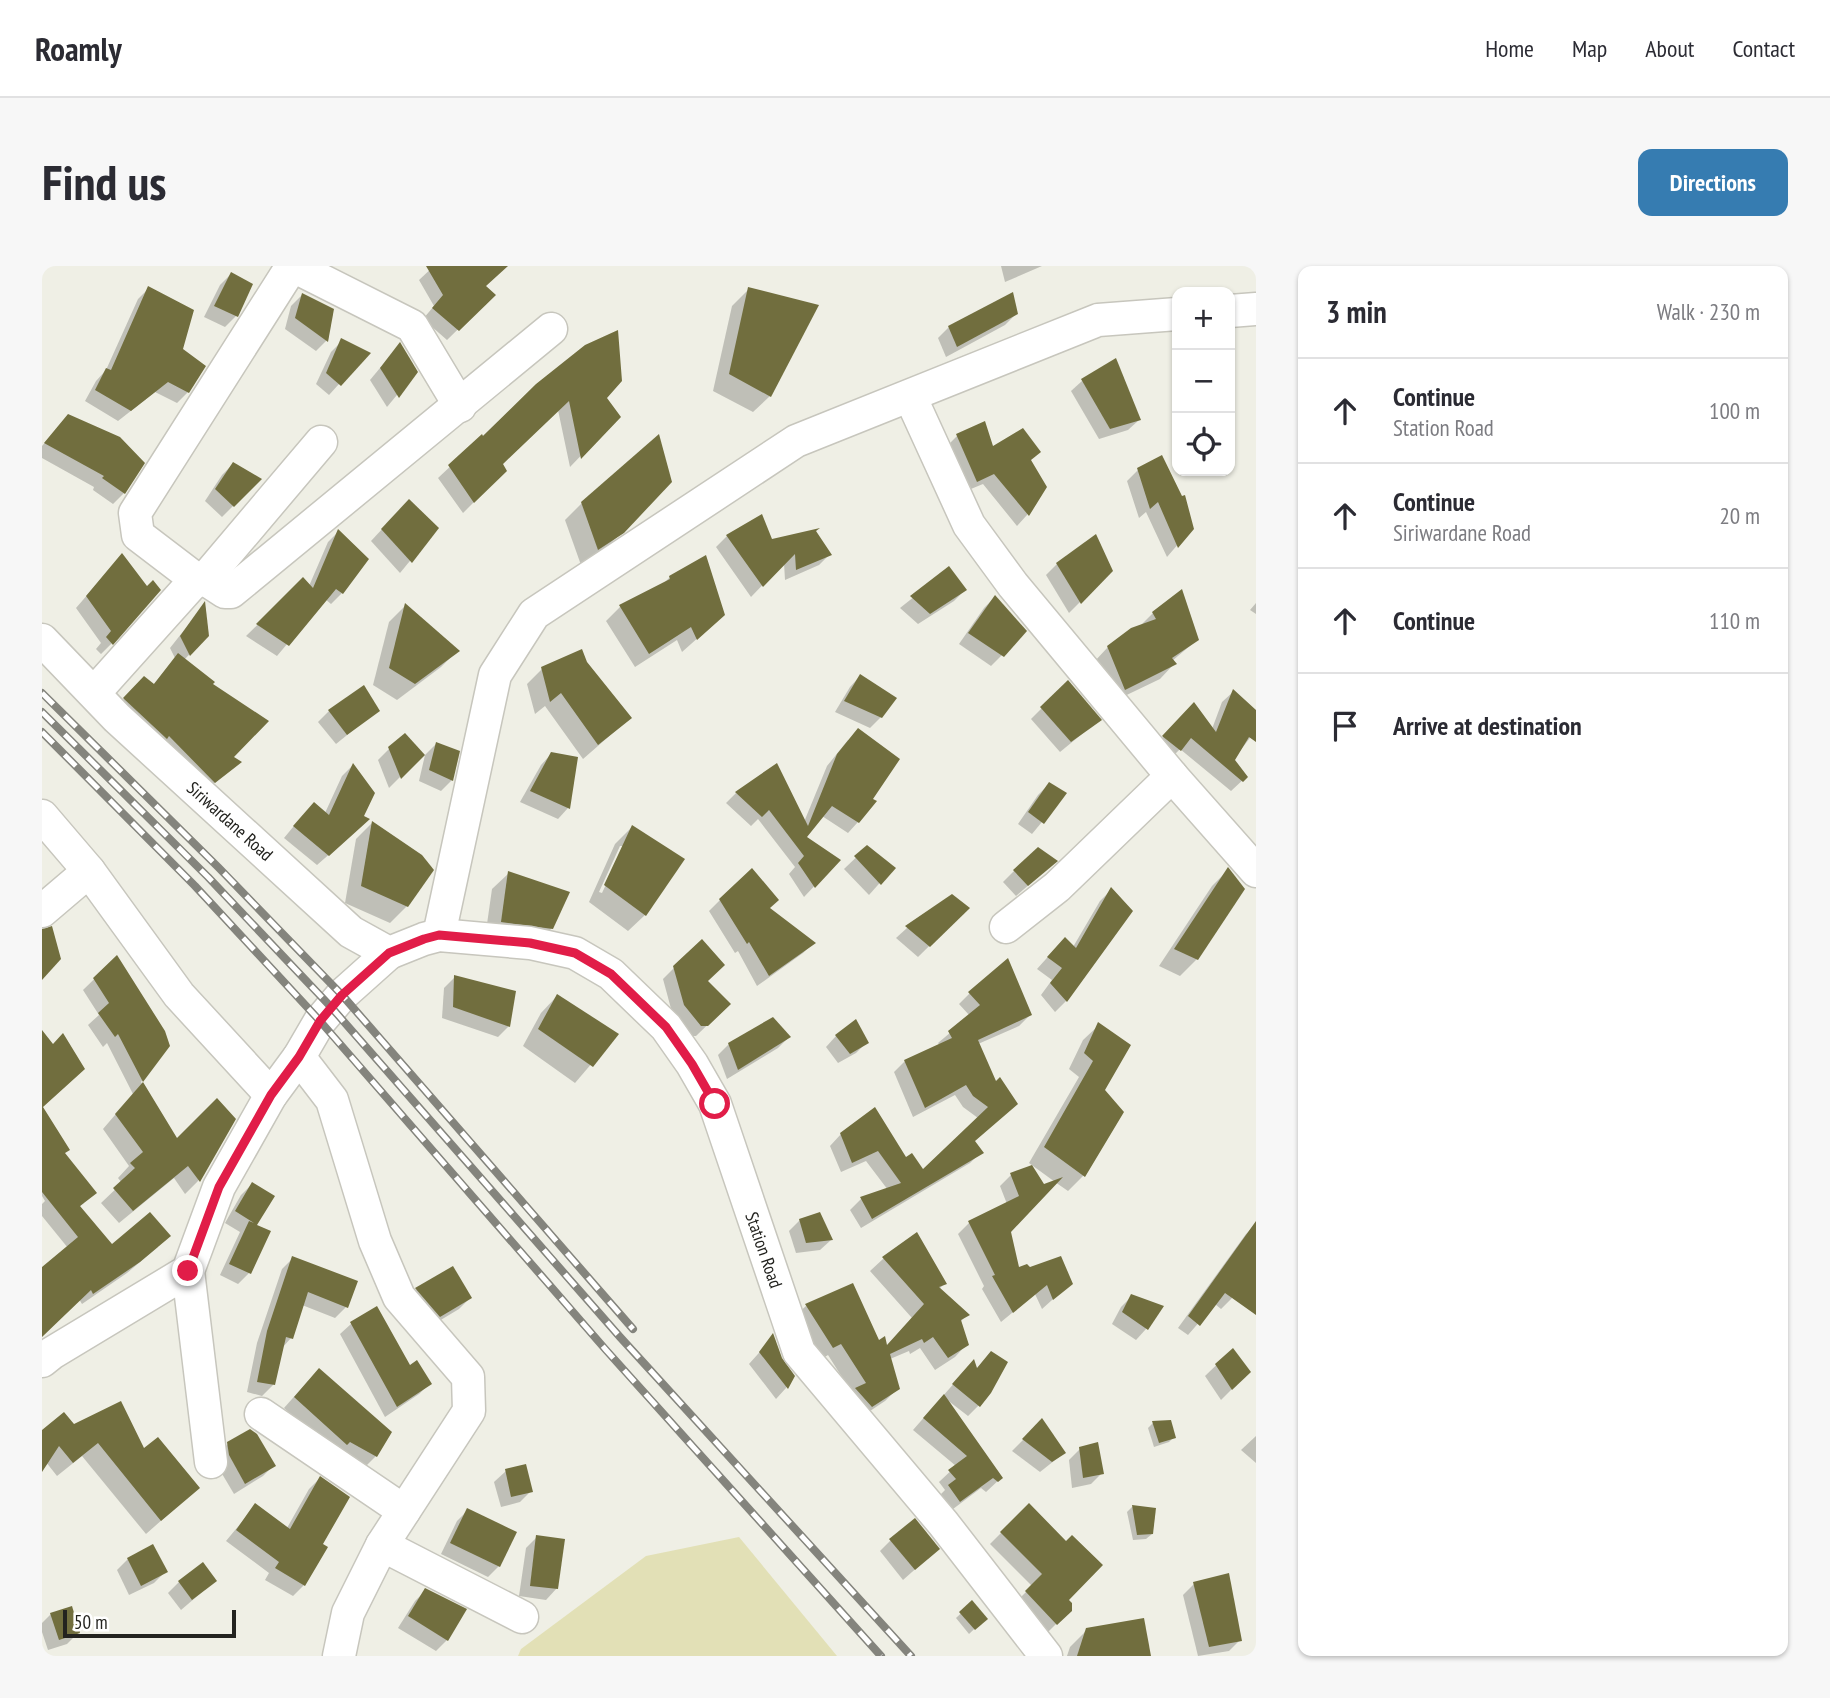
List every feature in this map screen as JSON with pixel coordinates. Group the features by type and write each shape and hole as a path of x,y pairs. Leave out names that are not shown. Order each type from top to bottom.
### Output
{"street":[{"path":"460,406 412,326 293,266 135,513 138,535 201,580 225,592 231,592 460,406 551,329"},
{"path":"1235,311 1256,309"},
{"path":"211,1462 188,1271 219,1187 271,1095 331,1007 389,953 439,935 495,675 534,614 796,441 1098,320 1172,314"},
{"path":"910,396 969,525 1013,584 1172,776 1256,871"},
{"path":"94,693 190,586 201,580 321,442"},
{"name":"Siriwardane Road","path":"42,640 117,718 351,932 389,953"},
{"path":"1006,927 1057,887 1172,776"},
{"path":"42,816 89,871 179,995 271,1095"},
{"path":"42,911 89,871"},
{"name":"Station Road","path":"439,935 530,943 575,953 611,974 666,1027 715,1104 799,1352 943,1524 1046,1656"},
{"path":"299,1057 332,1100 374,1241 399,1297 468,1377 469,1411 382,1545 348,1613 339,1656"},
{"path":"42,1362 52,1353 188,1271"},
{"path":"261,1414 404,1511"},
{"path":"382,1545 522,1617"}],"shaded area":[{"path":"739,1537 837,1656 518,1656 521,1649 646,1556"}],"building":[{"path":"426,266 508,266 486,286 496,295 459,331 432,308 443,295"},
{"path":"231,272 253,284 238,317 214,306"},
{"path":"148,286 194,310 183,349 206,366 189,393 168,382 131,411 95,390 106,368 111,370"},
{"path":"748,287 819,305 771,397 729,374"},
{"path":"1013,292 1018,314 957,347 948,326"},
{"path":"302,293 334,309 328,342 295,318"},
{"path":"618,330 622,381 607,398 621,417 581,459 569,401 503,464 507,471 474,503 448,465 482,434 483,436 536,384 585,345"},
{"path":"341,338 371,353 341,386 326,373"},
{"path":"400,342 418,372 399,398 380,368"},
{"path":"1116,358 1141,420 1110,429 1081,379"},
{"path":"68,414 120,437 145,463 125,494 102,478 104,476 44,443"},
{"path":"985,421 993,446 1023,428 1041,452 1031,460 1047,487 1029,516 994,474 977,482 956,434"},
{"path":"659,434 672,482 624,533 598,550 581,502"},
{"path":"1162,455 1182,496 1185,495 1194,529 1178,548 1158,502 1150,509 1137,468"},
{"path":"233,462 262,479 234,507 215,489"},
{"path":"409,499 439,528 412,563 381,529"},
{"path":"762,514 772,539 820,528 816,531 832,555 796,570 795,554 763,587 726,535"},
{"path":"338,529 369,559 343,594 336,589 289,646 256,624 303,577 313,588"},
{"path":"1096,534 1113,571 1081,604 1056,563"},
{"path":"122,553 147,586 153,580 161,590 113,645 106,637 111,631 86,596"},
{"path":"706,555 725,615 697,640 691,627 649,654 619,605 670,579 669,576"},
{"path":"949,566 967,590 930,614 910,596"},
{"path":"1182,589 1199,640 1172,658 1177,664 1125,690 1107,646 1131,628 1156,619 1152,612"},
{"path":"995,595 1027,631 1004,657 968,633"},
{"path":"205,601 209,636 190,656 180,636"},
{"path":"405,603 460,651 415,684 389,668"},
{"path":"582,649 587,662 632,718 598,745 561,693 550,702 541,667"},
{"path":"178,653 215,682 213,684 269,721 234,757 242,762 215,783 169,736 167,739 123,698 144,676 154,684"},
{"path":"860,674 897,698 882,718 844,701"},
{"path":"1068,680 1102,720 1071,742 1040,707"},
{"path":"364,685 380,711 347,735 328,710"},
{"path":"1233,689 1256,710 1256,742 1249,737 1235,760 1248,777 1243,782 1191,738 1181,751 1162,736 1194,702 1216,732"},
{"path":"858,728 900,759 873,799 877,801 859,823 832,806 807,837 841,860 815,888 798,863 804,856 769,810 762,817 735,792 777,763 808,826 837,754"},
{"path":"405,733 425,755 401,779 388,747"},
{"path":"436,742 460,751 453,781 429,770"},
{"path":"551,752 578,757 570,809 530,791"},
{"path":"353,763 375,793 364,816 370,819 329,856 293,826 314,802 329,815"},
{"path":"1049,782 1067,793 1044,824 1028,812"},
{"path":"372,821 422,855 434,870 408,907 361,886"},
{"path":"632,825 685,859 646,916 604,885"},
{"path":"867,845 896,868 881,885 854,856"},
{"path":"1038,847 1058,861 1028,886 1013,870"},
{"path":"1228,867 1245,889 1198,960 1174,949"},
{"path":"752,868 779,900 770,908 816,943 769,976 719,899"},
{"path":"508,871 570,892 553,929 501,922"},
{"path":"1111,887 1133,911 1067,1002 1050,983 1062,968 1047,957 1065,937 1076,948"},
{"path":"952,894 970,908 930,947 905,926"},
{"path":"52,926 61,959 42,980 42,929"},
{"path":"702,939 725,965 708,981 731,1004 708,1026 701,1026 684,1005 673,966"},
{"path":"117,955 165,1031 170,1046 143,1082 118,1034 115,1037 98,1013 109,1003 93,978"},
{"path":"1008,958 1032,1015 978,1040 996,1081 1000,1077 1018,1104 975,1141 984,1153 872,1219 860,1197 901,1183 878,1151 852,1163 840,1133 875,1107 906,1157 912,1153 923,1169 988,1107 973,1096 966,1085 925,1108 904,1060 952,1038 948,1031 980,1005 968,992"},
{"path":"454,975 516,991 510,1027 453,1007"},
{"path":"557,994 619,1034 593,1067 538,1029"},
{"path":"773,1017 791,1037 738,1070 728,1043"},
{"path":"856,1019 869,1043 850,1054 835,1035"},
{"path":"1098,1022 1131,1045 1105,1090 1124,1112 1085,1177 1044,1147 1093,1061 1084,1053"},
{"path":"42,1030 53,1044 63,1033 85,1069 43,1107 70,1150 65,1153 97,1193 80,1206 112,1244 150,1212 171,1236 140,1262 93,1294 91,1290 42,1337 42,1267 78,1237 42,1192"},
{"path":"143,1082 177,1138 217,1098 236,1119 200,1182 188,1166 133,1211 113,1188 135,1168 130,1163 143,1152 115,1114"},
{"path":"1032,1165 1044,1184 1063,1177 1011,1232 1019,1267 1027,1264 1030,1267 1061,1256 1073,1284 1053,1300 1047,1285 1013,1313 992,1276 995,1275 968,1221 1019,1196 1010,1173"},
{"path":"252,1182 275,1196 257,1225 271,1231 251,1274 229,1264 249,1221 254,1223 235,1211"},
{"path":"820,1212 833,1240 806,1243 799,1219"},
{"path":"1256,1221 1256,1315 1225,1293 1200,1326 1188,1316"},
{"path":"917,1232 947,1284 939,1287 970,1315 961,1320 969,1345 948,1358 933,1337 924,1343 922,1339 890,1354 900,1389 872,1407 855,1388 866,1383 841,1344 833,1348 805,1304 853,1283 879,1340 885,1336 887,1345 924,1304 882,1257"},
{"path":"292,1256 358,1281 348,1308 308,1292 293,1339 286,1337 275,1385 257,1382 267,1331"},
{"path":"453,1266 472,1298 440,1317 415,1288"},
{"path":"1131,1294 1164,1306 1148,1330 1122,1312"},
{"path":"377,1306 410,1365 417,1360 432,1384 397,1407 350,1322"},
{"path":"773,1333 782,1358 795,1376 788,1389 759,1352"},
{"path":"1233,1348 1251,1372 1232,1390 1215,1364"},
{"path":"991,1351 1008,1362 980,1407 952,1384 974,1359 977,1368"},
{"path":"319,1368 392,1432 377,1457 350,1442 347,1445 294,1397"},
{"path":"944,1394 1003,1478 998,1482 993,1478 960,1502 948,1485 956,1479 948,1470 967,1456 923,1418"},
{"path":"121,1401 144,1448 158,1437 200,1488 161,1521 98,1443 73,1463 59,1446 42,1472 42,1430 64,1412 74,1424"},
{"path":"1042,1418 1066,1453 1052,1462 1022,1439"},
{"path":"1171,1420 1176,1438 1159,1443 1152,1421"},
{"path":"250,1429 257,1434 276,1466 245,1484 229,1455 227,1442"},
{"path":"1098,1442 1104,1474 1083,1478 1079,1447"},
{"path":"526,1464 533,1492 511,1497 505,1469"},
{"path":"320,1476 350,1497 323,1544 328,1547 305,1586 275,1568 279,1562 236,1530 255,1503 290,1529"},
{"path":"1029,1503 1066,1541 1072,1535 1103,1565 1069,1600 1072,1603 1072,1611 1057,1625 1025,1591 1042,1574 1000,1532"},
{"path":"1132,1505 1156,1508 1153,1534 1137,1535"},
{"path":"467,1508 517,1532 500,1567 450,1543"},
{"path":"915,1518 940,1549 915,1570 889,1539"},
{"path":"536,1535 565,1539 558,1589 530,1586"},
{"path":"153,1544 168,1572 141,1586 127,1558"},
{"path":"203,1562 217,1581 192,1600 178,1581"},
{"path":"1229,1573 1242,1641 1209,1647 1193,1582"},
{"path":"425,1588 467,1609 448,1641 408,1616"},
{"path":"972,1600 988,1619 975,1630 959,1612"},
{"path":"72,1606 80,1633 59,1640 50,1613"},
{"path":"1144,1618 1151,1656 1077,1656 1086,1628"}],"railway":[{"path":"42,693 218,867 342,995 633,1329"},
{"path":"42,712 208,877 331,1007 620,1337 911,1656"},
{"path":"42,732 195,886 320,1021 606,1350 881,1656"}],"route":[{"path":"188,1271 219,1187 271,1095 299,1057 320,1021 342,995 389,953 424,939 439,935 530,943 575,953 611,974 666,1027 715,1104"}]}
